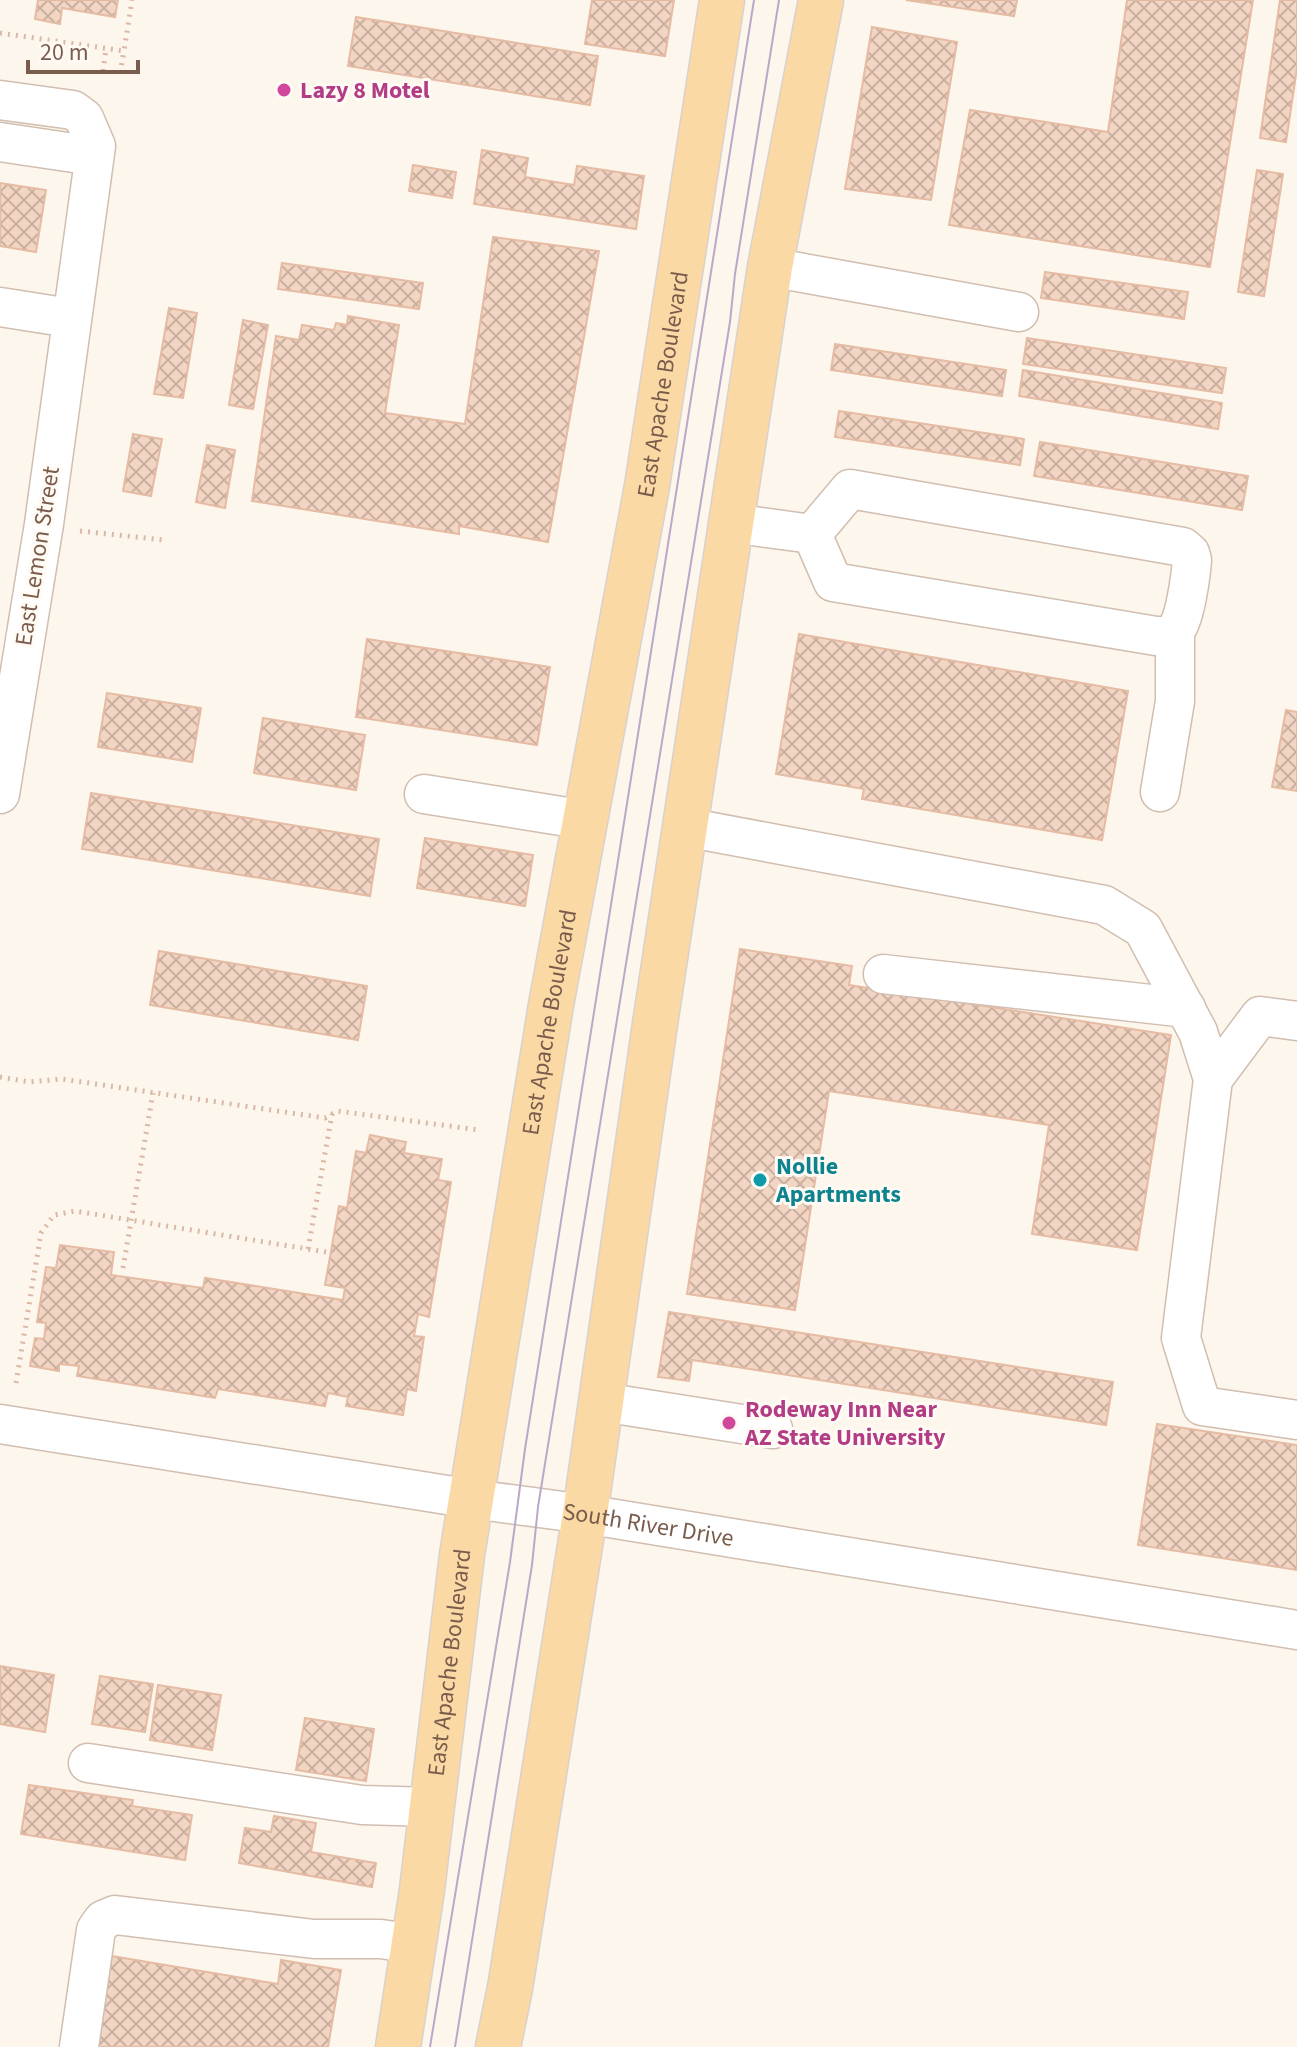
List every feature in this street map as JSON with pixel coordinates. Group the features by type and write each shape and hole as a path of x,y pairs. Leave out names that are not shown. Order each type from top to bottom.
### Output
{"main road":[{"name":"East Apache Boulevard","path":"398,2047 432,1807 462,1555 546,1034 647,486 722,0"},
{"path":"498,2047 585,1514 770,267 821,0"}],"street":[{"path":"0,100 73,110 84,118 96,146 94,156 0,142"},
{"name":"East Lemon Street","path":"0,794 44,524 94,156"},
{"path":"770,267 1019,312"},
{"path":"0,307 70,318"},
{"path":"812,534 850,489 1183,547 1190,553 1192,570 1175,632 1175,701 1160,792"},
{"path":"731,523 812,534"},
{"path":"812,534 833,582 1156,636 1164,637 1175,632"},
{"path":"424,794 586,820"},
{"path":"685,827 1104,905 1143,929 1198,1032 1213,1079 1181,1338 1202,1406 1297,1420"},
{"path":"883,974 1186,1008"},
{"path":"1213,1079 1260,1016 1297,1021"},
{"path":"602,1402 773,1429"},
{"name":"South River Drive","path":"0,1424 585,1514 1297,1630"},
{"path":"88,1763 362,1805 432,1807"},
{"path":"79,2047 96,1930 103,1920 115,1915 314,1939 381,1939 414,1944"}],"path":[{"path":"120,73 132,0"},
{"path":"0,33 124,51"},
{"path":"103,71 106,49"},
{"path":"82,531 164,540"},
{"path":"0,1077 29,1082 62,1079 325,1118 337,1111 479,1130"},
{"path":"123,1268 153,1093"},
{"path":"308,1249 332,1114"},
{"path":"16,1383 41,1233 54,1215 75,1211 326,1252"}],"building":[{"path":"38,0 118,0 115,17 62,8 60,24 35,19"},
{"path":"592,0 674,0 665,56 585,44"},
{"path":"906,0 1017,0 1014,16"},
{"path":"1127,0 1253,0 1210,267 949,225 970,110 1108,132"},
{"path":"1280,0 1297,0 1297,68 1286,142 1260,138"},
{"path":"356,17 598,56 590,105 348,66"},
{"path":"872,27 957,42 931,200 845,189"},
{"path":"482,150 528,158 525,177 574,185 577,166 644,176 636,229 474,204"},
{"path":"413,165 456,172 452,198 409,191"},
{"path":"1257,170 1283,174 1264,296 1238,292"},
{"path":"0,183 46,190 36,252 0,246"},
{"path":"493,237 599,251 548,542 459,526 459,534 252,501 276,336 299,340 302,325 334,330 336,323 347,325 348,316 399,325 385,413 465,424"},
{"path":"282,263 423,283 419,309 278,289"},
{"path":"1045,272 1188,292 1184,319 1041,298"},
{"path":"169,308 197,313 183,398 154,394"},
{"path":"243,320 268,325 253,409 229,405"},
{"path":"1027,338 1226,368 1222,393 1023,364"},
{"path":"835,344 1006,370 1002,396 831,370"},
{"path":"1023,370 1222,403 1218,429 1019,396"},
{"path":"839,411 1024,439 1020,465 835,437"},
{"path":"133,434 162,439 151,496 123,491"},
{"path":"1040,442 1248,476 1242,510 1034,476"},
{"path":"207,445 235,450 225,508 196,502"},
{"path":"799,634 1128,691 1102,840 862,799 864,789 776,774"},
{"path":"367,639 550,667 537,745 356,717"},
{"path":"107,693 201,708 192,762 98,747"},
{"path":"1286,710 1297,712 1297,791 1272,787"},
{"path":"263,718 365,735 356,790 254,773"},
{"path":"91,793 379,839 370,896 82,849"},
{"path":"425,838 533,855 525,906 417,888"},
{"name":"Nollie Apartments","path":"740,949 852,966 849,985 1171,1035 1137,1250 1032,1234 1049,1125 829,1091 795,1310 687,1294"},
{"path":"159,951 367,986 358,1040 150,1005"},
{"path":"370,1135 406,1142 404,1153 442,1159 438,1180 451,1182 429,1317 418,1314 414,1336 424,1337 416,1391 407,1389 403,1415 346,1406 348,1397 328,1393 325,1406 218,1389 215,1398 77,1376 79,1366 59,1364 59,1371 30,1366 35,1338 44,1339 46,1323 37,1322 46,1267 56,1268 60,1245 114,1252 111,1275 203,1288 205,1278 343,1300 345,1288 325,1285 339,1206 347,1208 356,1151 366,1153"},
{"path":"669,1312 1113,1382 1106,1425 692,1360 689,1381 658,1377"},
{"path":"1157,1424 1297,1445 1297,1570 1138,1545"},
{"path":"0,1666 54,1675 45,1732 0,1724"},
{"path":"100,1676 153,1684 145,1732 92,1724"},
{"path":"158,1685 221,1695 212,1750 150,1740"},
{"path":"305,1718 374,1729 366,1781 296,1770"},
{"path":"29,1785 133,1800 132,1806 192,1815 185,1860 21,1834"},
{"path":"274,1816 316,1823 311,1852 376,1863 372,1887 239,1863 245,1828 271,1832"},
{"path":"112,1956 278,1984 281,1960 341,1970 328,2047 97,2047"}],"tram line":[{"path":"430,2047 510,1562 525,1449 754,0"},
{"path":"455,2047 532,1565 538,1507 730,322 779,0"}],"place":[{"name":"Lazy 8 Motel","path":"284,90"},
{"name":"Nollie Apartments","path":"760,1180"},
{"name":"Rodeway Inn Near AZ State University","path":"729,1423"}]}
